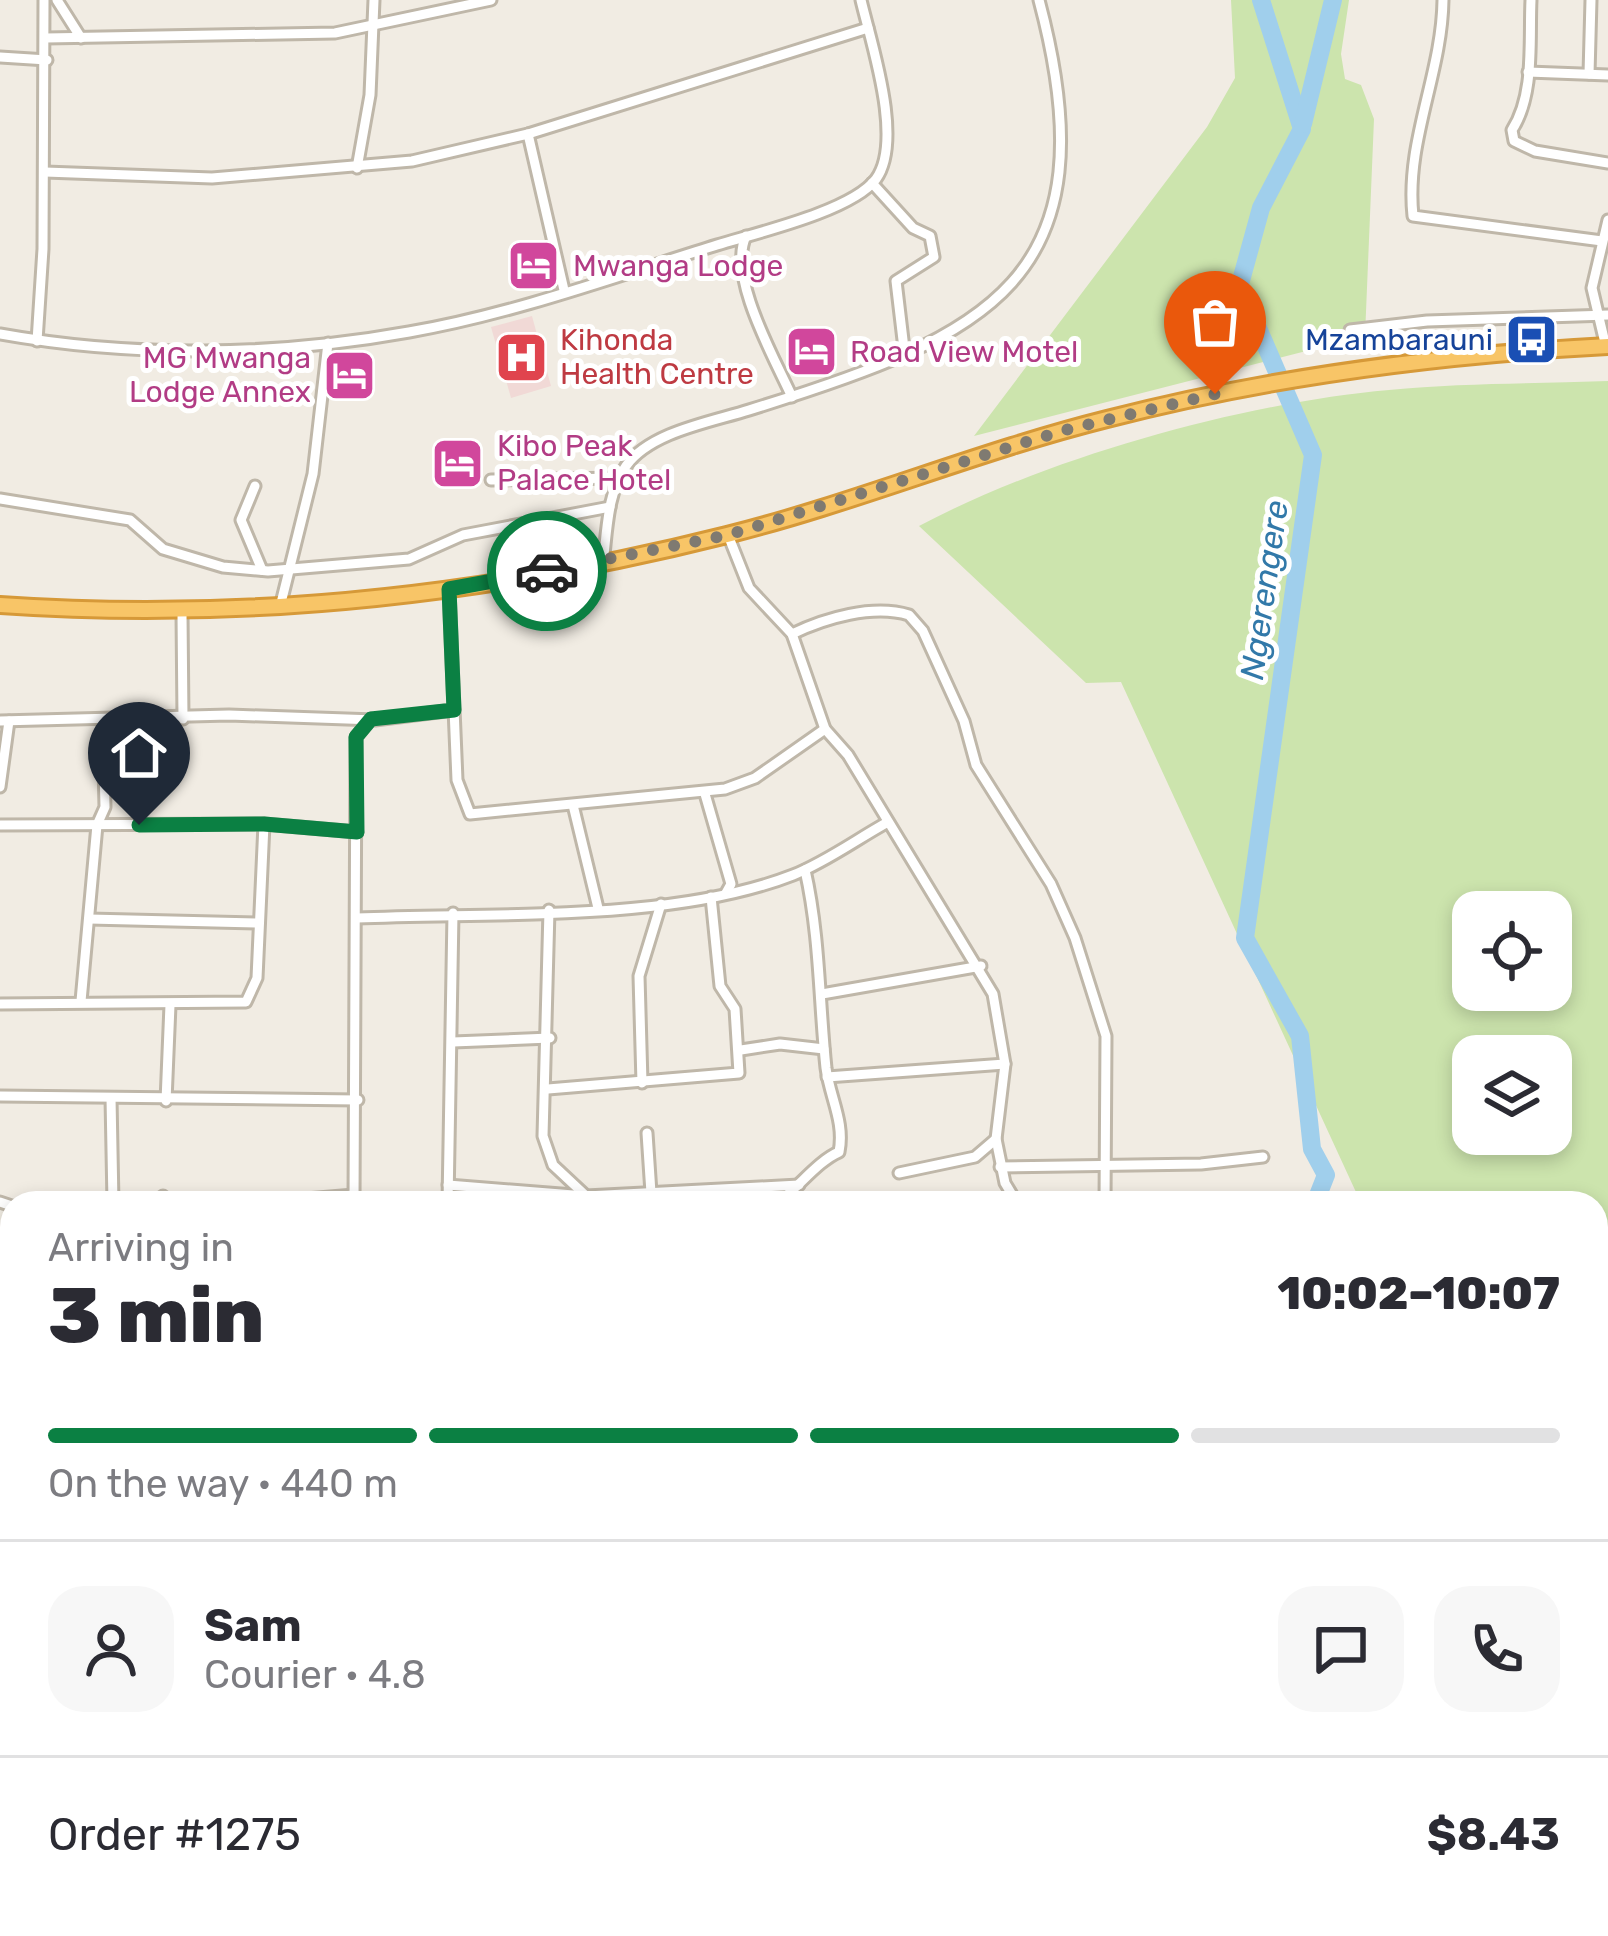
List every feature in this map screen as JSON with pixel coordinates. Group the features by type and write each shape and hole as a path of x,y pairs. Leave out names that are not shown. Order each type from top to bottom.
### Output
{"highway":[{"path":"0,605 182,614 449,589 603,563 728,535 1110,418 1278,380 1607,346"}],"street":[{"path":"37,341 45,172 44,0"},
{"path":"57,0 81,38"},
{"path":"357,168 366,135 374,0"},
{"path":"46,38 374,28 490,0"},
{"path":"0,334 37,341 176,350 328,344 426,329 746,236 844,201 872,183 883,163 882,82 862,0"},
{"path":"603,563 610,507 620,478 639,454 677,434 905,357 961,328 1032,257 1051,216 1061,165 1061,107 1039,0"},
{"path":"1443,0 1442,43 1411,178 1413,216 1602,242"},
{"path":"1531,0 1522,115 1512,130 1516,143 1608,163"},
{"path":"1589,74 1591,0"},
{"path":"45,172 193,178 412,161 528,134 868,28"},
{"path":"0,57 46,60"},
{"path":"1528,72 1608,75"},
{"path":"528,134 564,290"},
{"path":"872,183 913,229 930,236 932,259 896,281 905,357"},
{"path":"1607,346 1592,276 1608,220"},
{"path":"746,236 742,266 752,301 792,397"},
{"path":"1350,330 1427,321 1602,315"},
{"path":"280,607 313,474 328,344"},
{"path":"490,480 620,478"},
{"path":"255,486 241,520 262,571"},
{"path":"0,499 130,520 164,549 262,571 409,559 463,535 610,507"},
{"path":"728,535 748,588 792,634 825,729 848,755 981,966 993,994 1005,1064 996,1139 1000,1167 1011,1191"},
{"path":"449,589 457,780 470,814 705,794 755,778 825,729"},
{"path":"792,634 828,620 879,611 909,616 923,631 969,733 976,764 1051,884 1076,938 1106,1036 1106,1191"},
{"path":"182,614 183,719"},
{"path":"0,787 4,721 229,715 371,719 454,710"},
{"path":"354,1191 356,737 371,719"},
{"path":"81,1001 97,825 105,807 103,721"},
{"path":"705,794 731,884 726,893"},
{"path":"573,805 598,908"},
{"path":"357,917 598,908 711,897 805,870 888,822"},
{"path":"0,825 264,824 357,832"},
{"path":"0,1004 246,1002 257,978 264,824"},
{"path":"794,1191 820,1160 839,1152 843,1135 827,1077 822,994 805,870"},
{"path":"548,1089 735,1077 741,1050 735,1010 720,986 711,897"},
{"path":"642,1082 639,976 661,904"},
{"path":"549,910 546,1152 581,1191"},
{"path":"448,1191 453,913"},
{"path":"89,919 259,923"},
{"path":"822,994 981,966"},
{"path":"166,1101 170,1005"},
{"path":"453,1042 550,1038"},
{"path":"741,1050 780,1044 824,1048"},
{"path":"827,1077 1005,1064"},
{"path":"0,1096 358,1100"},
{"path":"112,1098 113,1191"},
{"path":"647,1133 651,1191"},
{"path":"898,1172 975,1157 996,1139"},
{"path":"1000,1167 1202,1164 1263,1157"},
{"path":"685,1191 804,1184"},
{"path":"448,1185 523,1191"}],"shaded area":[{"name":"Kihonda Health Centre","path":"532,316 551,386 511,398 491,327"}],"green space":[{"path":"1231,0 1349,0 1341,54 1345,79 1361,85 1374,119 1365,336 974,436 1207,127 1235,78"},
{"path":"1608,381 1608,1191 1355,1191 1121,682 1086,683 919,526 1027,477 1148,437 1272,407 1416,388"}],"waterway":[{"name":"Ngerengere","path":"1261,0 1302,129 1261,208 1237,295 1258,328 1313,455 1245,938 1300,1036 1312,1149 1326,1175 1320,1191"},
{"path":"1303,124 1333,0"}],"way so far":[{"path":"547,571 728,535 1065,430 1215,394"}],"place":[{"name":"Mwanga Lodge","path":"534,266"},
{"name":"Mzambarauni","path":"1532,340"},
{"name":"Road View Motel","path":"811,352"},
{"name":"Kihonda Health Centre","path":"521,357"},
{"name":"MG Mwanga Lodge Annex","path":"350,375"},
{"name":"Kibo Peak Palace Hotel","path":"458,463"}],"route":[{"path":"139,825 264,824 357,832 356,737 371,719 454,710 449,589 547,571"}]}
